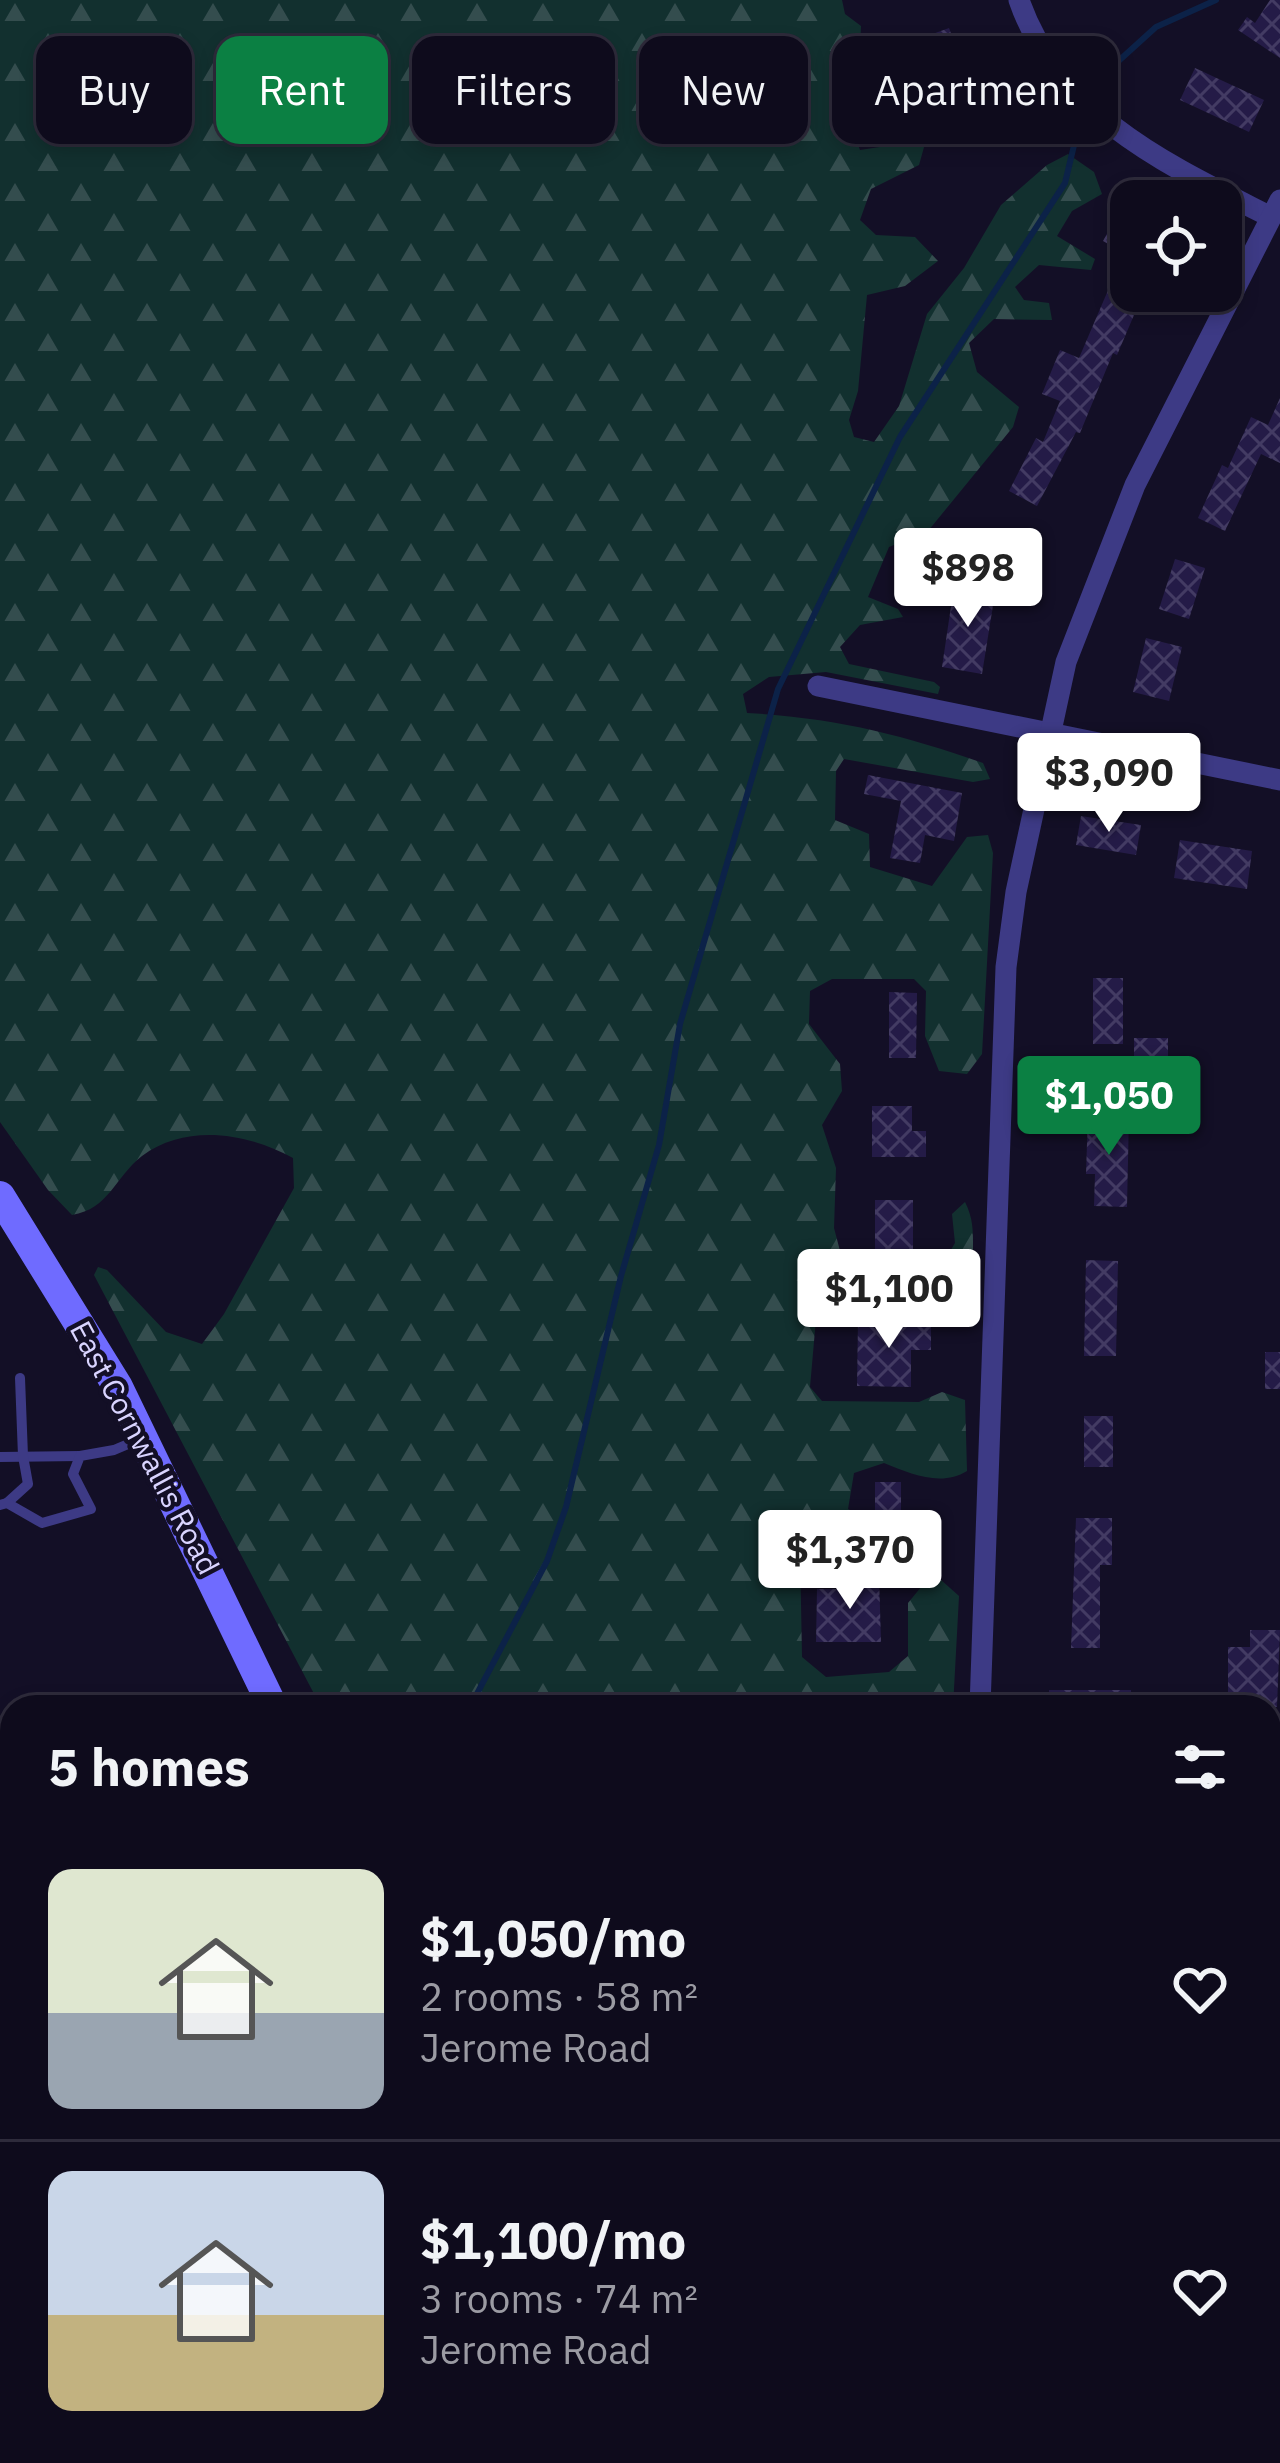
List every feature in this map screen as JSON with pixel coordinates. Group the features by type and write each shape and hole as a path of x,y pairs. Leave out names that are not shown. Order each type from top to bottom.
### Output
{"street":[{"path":"980,1695 1006,968 1016,892 1066,662 1136,485 1275,208 1157,158 1103,122 1042,54 1018,0"},
{"path":"818,686 1280,780"},
{"name":"East Cornwallis Road","path":"0,1196 118,1387 267,1695"}],"lane":[{"path":"20,1378 28,1484 3,1504 43,1523 91,1509 74,1474 80,1456"},
{"path":"0,1457 80,1456 143,1438"}],"green space":[{"path":"0,0 842,0 845,14 861,26 861,36 832,36 832,144 858,144 860,150 925,144 919,165 871,189 860,220 876,235 915,237 938,261 905,286 867,295 858,391 849,420 854,437 874,442 899,406 927,314 964,268 1001,205 1047,165 1068,154 1094,172 1102,194 1072,211 1057,236 1095,259 1091,270 1039,265 1015,287 1024,300 1049,303 1052,320 994,319 969,343 977,372 1019,407 1013,427 928,531 889,547 868,597 898,609 903,617 860,625 840,647 849,664 934,682 940,687 938,694 826,672 769,677 743,694 747,713 839,723 895,736 983,763 990,779 973,782 844,759 836,771 835,820 869,834 870,867 932,886 967,837 988,835 993,853 982,1054 967,1074 939,1071 925,1036 926,991 914,979 832,979 810,991 809,1024 840,1064 842,1091 822,1125 836,1168 834,1228 844,1266 939,1270 955,1243 952,1214 965,1202 973,1248 969,1268 957,1281 940,1287 852,1285 834,1287 818,1296 810,1387 822,1401 919,1402 942,1392 965,1400 967,1471 936,1478 884,1463 854,1473 848,1509 914,1534 930,1546 918,1548 842,1530 822,1533 800,1551 802,1657 826,1677 889,1672 908,1656 908,1603 926,1581 941,1580 959,1596 954,1695 315,1695 94,1275 98,1267 107,1270 166,1332 202,1344 224,1314 294,1188 293,1158 257,1142 197,1136 178,1139 142,1156 85,1212 72,1215 48,1190 0,1122"}],"building":[{"path":"1270,0 1280,0 1280,58 1238,30 1247,17 1255,23"},
{"path":"949,28 952,36 927,36"},
{"path":"1195,68 1264,100 1249,132 1180,100"},
{"path":"1110,288 1110,312 1135,312 1080,433 1076,432 1037,506 1009,491 1036,438 1043,442 1060,401 1042,394 1060,350 1079,358"},
{"path":"1280,398 1280,463 1261,454 1225,531 1198,518 1251,417 1268,425"},
{"path":"1175,559 1205,568 1189,619 1159,609"},
{"path":"954,586 995,593 982,674 942,667"},
{"path":"1146,638 1182,647 1169,701 1133,692"},
{"path":"868,775 962,793 954,841 925,835 920,863 890,858 901,801 864,794"},
{"path":"1081,816 1141,825 1136,855 1076,845"},
{"path":"1180,840 1252,851 1247,889 1174,878"},
{"path":"1093,978 1123,978 1123,1044 1093,1044"},
{"path":"889,992 917,993 916,1058 889,1058"},
{"path":"1134,1038 1168,1038 1168,1062 1134,1062"},
{"path":"872,1106 912,1106 912,1131 926,1131 926,1157 872,1157"},
{"path":"1088,1113 1129,1114 1127,1207 1094,1206 1095,1174 1086,1174"},
{"path":"875,1200 913,1200 913,1259 875,1259"},
{"path":"1086,1260 1118,1261 1116,1356 1084,1356"},
{"path":"858,1320 931,1321 931,1350 911,1350 911,1387 857,1386"},
{"path":"1265,1352 1280,1352 1280,1389 1265,1389"},
{"path":"1084,1416 1113,1416 1113,1467 1084,1467"},
{"path":"875,1482 901,1482 901,1517 875,1517"},
{"path":"1076,1518 1112,1518 1112,1565 1100,1565 1100,1648 1071,1648"},
{"path":"854,1575 879,1575 881,1642 816,1642 817,1589 854,1589"},
{"path":"1250,1630 1280,1630 1277,1695 1228,1695 1228,1647 1250,1647"},
{"path":"1049,1690 1131,1690 1131,1695 1049,1695"}],"waterway":[{"path":"1118,61 1156,27 1216,0"},
{"path":"476,1695 547,1561 566,1507 621,1276 659,1145 680,1024 778,689 900,437 1065,183 1074,144"}]}
